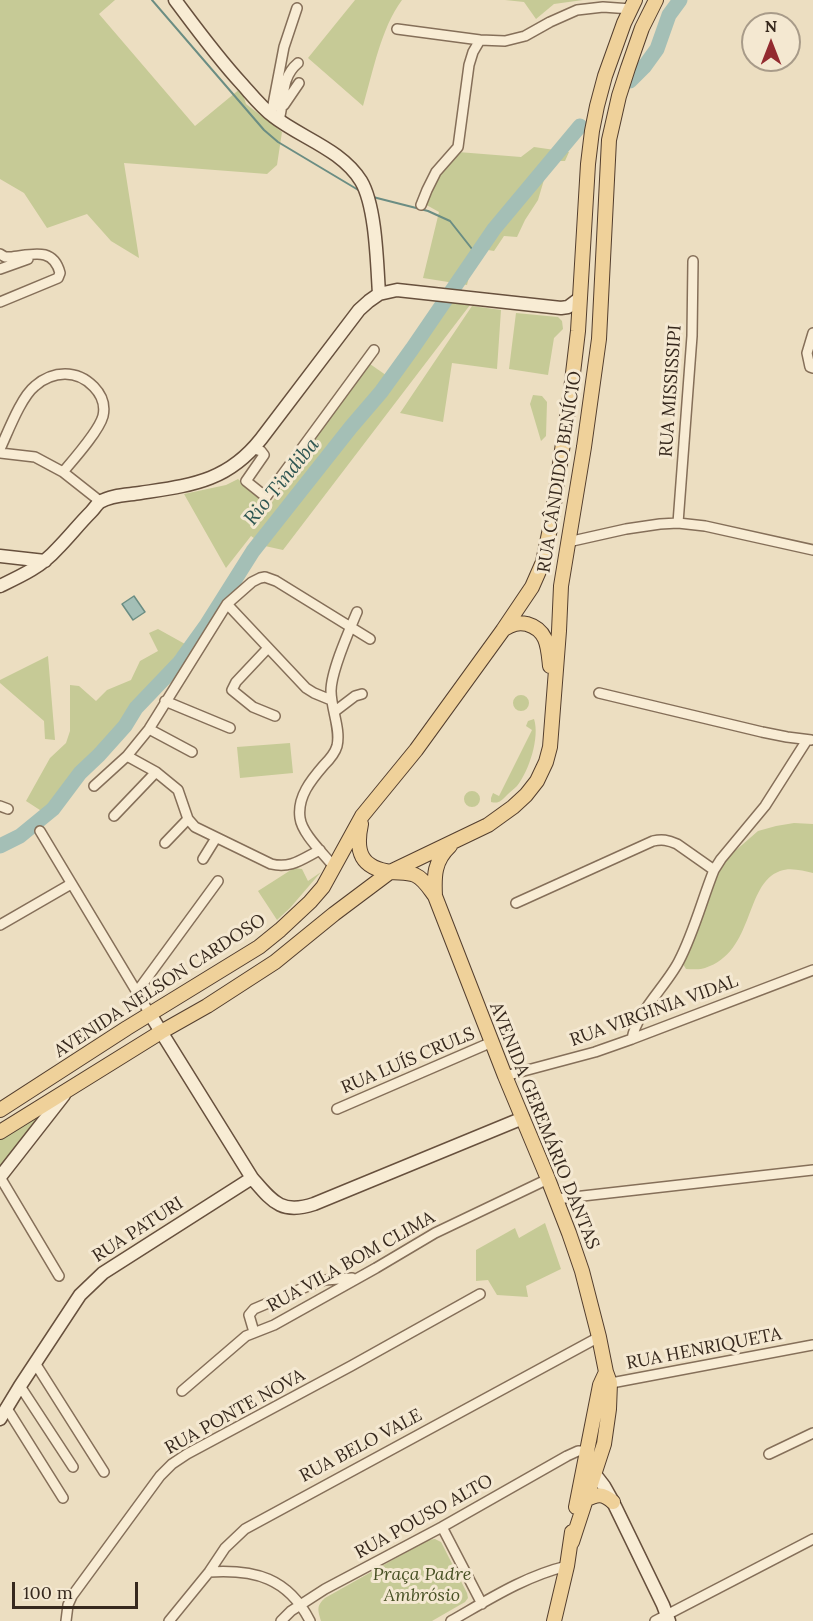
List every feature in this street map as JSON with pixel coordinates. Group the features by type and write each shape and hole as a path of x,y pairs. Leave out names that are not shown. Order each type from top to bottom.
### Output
{"main road":[{"name":"RUA CÂNDIDO BENÍCIO","path":"390,872 488,825 526,795 537,781 546,762 550,747 561,585 599,339 609,140 628,68 642,28 656,0"},
{"name":"RUA CÂNDIDO BENÍCIO","path":"362,816 416,750 503,630 532,587 543,562 563,446 578,323 588,164 594,123 605,76 633,4"},
{"path":"503,630 511,625 523,623 535,626 543,636 547,644 554,698"},
{"name":"AVENIDA NELSON CARDOSO","path":"1,1109 259,947 280,930 310,902 323,886 362,816"},
{"name":"AVENIDA GEREMÁRIO DANTAS","path":"362,816 359,850 370,866 417,876 425,882 435,896 556,1199 582,1271 600,1337 609,1409 604,1444 572,1542"},
{"name":"AVENIDA GEREMÁRIO DANTAS","path":"435,896 434,874 437,863 448,848 458,841"},
{"name":"AVENIDA NELSON CARDOSO","path":"0,1132 275,962 390,872"},
{"name":"AVENIDA GEREMÁRIO DANTAS","path":"554,1621 572,1542 579,1483 606,1380"},
{"path":"587,1451 594,1473"},
{"path":"585,1500 592,1496 603,1495 613,1502"}],"street":[{"path":"175,0 251,95 275,118 327,149 352,170 365,189 370,205 379,294"},
{"path":"397,29 480,40 505,40 517,38 568,14 588,8 633,4"},
{"path":"275,118 282,56 297,8"},
{"path":"421,205 436,172 458,147 469,65 480,40"},
{"path":"282,107 286,79 298,63"},
{"path":"275,118 299,83"},
{"path":"0,254 5,257 42,254 51,256 60,273 58,278 0,302"},
{"path":"0,269 42,254"},
{"name":"RUA MISSISSIPI","path":"678,523 692,336 693,261"},
{"path":"0,586 45,561 101,502 116,496 197,483 216,477 232,468 254,449 351,319 369,300 379,294 397,290 561,308 568,307 580,298"},
{"path":"561,308 578,323"},
{"path":"813,333 807,353 810,367 813,368"},
{"path":"254,449 264,454 246,481 266,497 374,350"},
{"path":"63,472 103,417 103,403 97,389 84,379 66,374 48,378 34,387 21,405 0,451 34,457 63,472 101,502"},
{"path":"568,542 638,527 678,523 705,526 813,550"},
{"path":"0,556 45,561"},
{"path":"93,786 127,756 149,729 227,604 252,582 260,578 271,578 370,639"},
{"path":"227,604 306,688 331,700"},
{"path":"334,867 302,825 300,807 309,783 337,745 331,683 357,612"},
{"path":"267,648 231,690 253,707 275,716"},
{"path":"599,693 762,732 810,740 765,806 714,870 684,951 673,972 635,1027 632,1039"},
{"path":"334,712 355,696 362,694"},
{"path":"165,701 231,728"},
{"path":"149,729 192,752"},
{"path":"127,756 172,784 178,790 188,819 195,827 216,838 280,866 289,866 320,850"},
{"path":"114,816 156,772"},
{"path":"165,843 188,819"},
{"path":"40,831 136,993 252,1178 279,1206 302,1208 523,1118"},
{"path":"203,859 216,838"},
{"path":"516,903 659,840 677,844 714,870"},
{"path":"136,993 218,880"},
{"path":"0,925 71,884"},
{"name":"RUA VIRGINIA VIDAL","path":"505,1076 595,1052 813,970"},
{"name":"RUA LUÍS CRULS","path":"336,1109 492,1042"},
{"path":"59,1276 0,1177 67,1091"},
{"path":"556,1199 813,1170"},
{"name":"RUA PATURI","path":"3,1413 80,1295 103,1273 252,1178"},
{"name":"RUA VILA BOM CLIMA","path":"182,1391 239,1340 274,1325 435,1233 548,1179"},
{"path":"254,1332 249,1315 254,1309 315,1283 357,1278"},
{"name":"RUA PONTE NOVA","path":"66,1621 72,1596 160,1476 172,1464 186,1454 480,1294"},
{"name":"RUA BELO VALE","path":"169,1621 209,1572 225,1548 245,1528 600,1337"},
{"name":"RUA HENRIQUETA","path":"606,1380 813,1345"},
{"path":"35,1363 104,1472"},
{"path":"20,1386 73,1467"},
{"path":"3,1413 63,1498"},
{"path":"769,1454 813,1433"},
{"path":"604,1444 604,1486"},
{"name":"RUA POUSO ALTO","path":"281,1621 324,1589 442,1527 567,1456 578,1451 587,1451"},
{"path":"594,1473 613,1502 664,1619 813,1539"},
{"path":"442,1527 482,1604"},
{"path":"451,1621 529,1579 567,1566"},
{"path":"209,1572 228,1571 259,1575 275,1581 301,1604 310,1621"}],"green space":[{"path":"0,0 115,0 99,14 195,126 241,88 246,104 282,132 277,165 267,174 124,163 139,258 111,241 87,214 47,228 24,193 0,179"},
{"path":"355,0 402,0 383,37 363,106 308,58"},
{"path":"505,0 583,0 554,4 536,19 524,2"},
{"path":"534,147 569,152 565,161 556,161 546,173 538,200 517,237 504,236 494,251 476,248 467,285 423,278 439,212 423,203 438,174 458,152 521,157"},
{"path":"450,302 470,305 283,550 265,546 251,536 226,568 184,494 226,485 238,479 269,507 319,430 370,364 393,380"},
{"path":"472,306 501,310 497,369 452,363 443,422 400,413"},
{"path":"516,313 558,317 562,321 563,329 554,338 548,375 509,369"},
{"path":"533,395 542,396 547,402 546,436 541,441 530,404"},
{"path":"158,629 185,644 103,747 77,771 53,804 43,812 26,801 50,758 66,743 70,731 70,685 79,686 96,701 107,690 131,680 140,661 158,651 149,633"},
{"path":"48,656 55,740 45,739 44,721 0,683 0,680"},
{"path":"518,695 524,695 529,703 527,709 518,711 513,706 513,700"},
{"path":"534,719 536,735 526,772 517,786 503,799 491,802 493,793 499,796 532,730 526,726 528,721"},
{"path":"290,743 293,773 240,778 237,747"},
{"path":"472,791 478,793 480,799 478,805 472,807 466,805 464,799 466,793"},
{"path":"794,823 813,824 813,873 788,869 768,878 760,889 733,948 721,960 705,968 686,969 683,964 716,875 727,858 758,831"},
{"path":"294,868 302,869 308,881 321,872 277,920 258,891"},
{"path":"42,1114 0,1166 0,1138"},
{"path":"545,1223 561,1269 526,1286 528,1297 497,1295 488,1280 476,1281 476,1250 515,1228 519,1238"},
{"name":"Praça Padre Ambrósio","path":"435,1539 441,1542 467,1593 468,1598 465,1602 432,1621 321,1621 318,1608 325,1598 428,1540"}],"water":[{"path":"134,596 145,612 133,620 122,604"}],"waterway":[{"path":"152,0 264,130 278,142 360,191"},
{"name":"Rio Tindiba","path":"630,81 657,49 669,15 680,0"},
{"name":"Rio Tindiba","path":"0,846 20,836 53,809 80,773 125,726 136,708 179,663 207,624 253,551 381,392 494,229 580,126"},
{"path":"373,197 428,211 450,221 476,254"}]}
